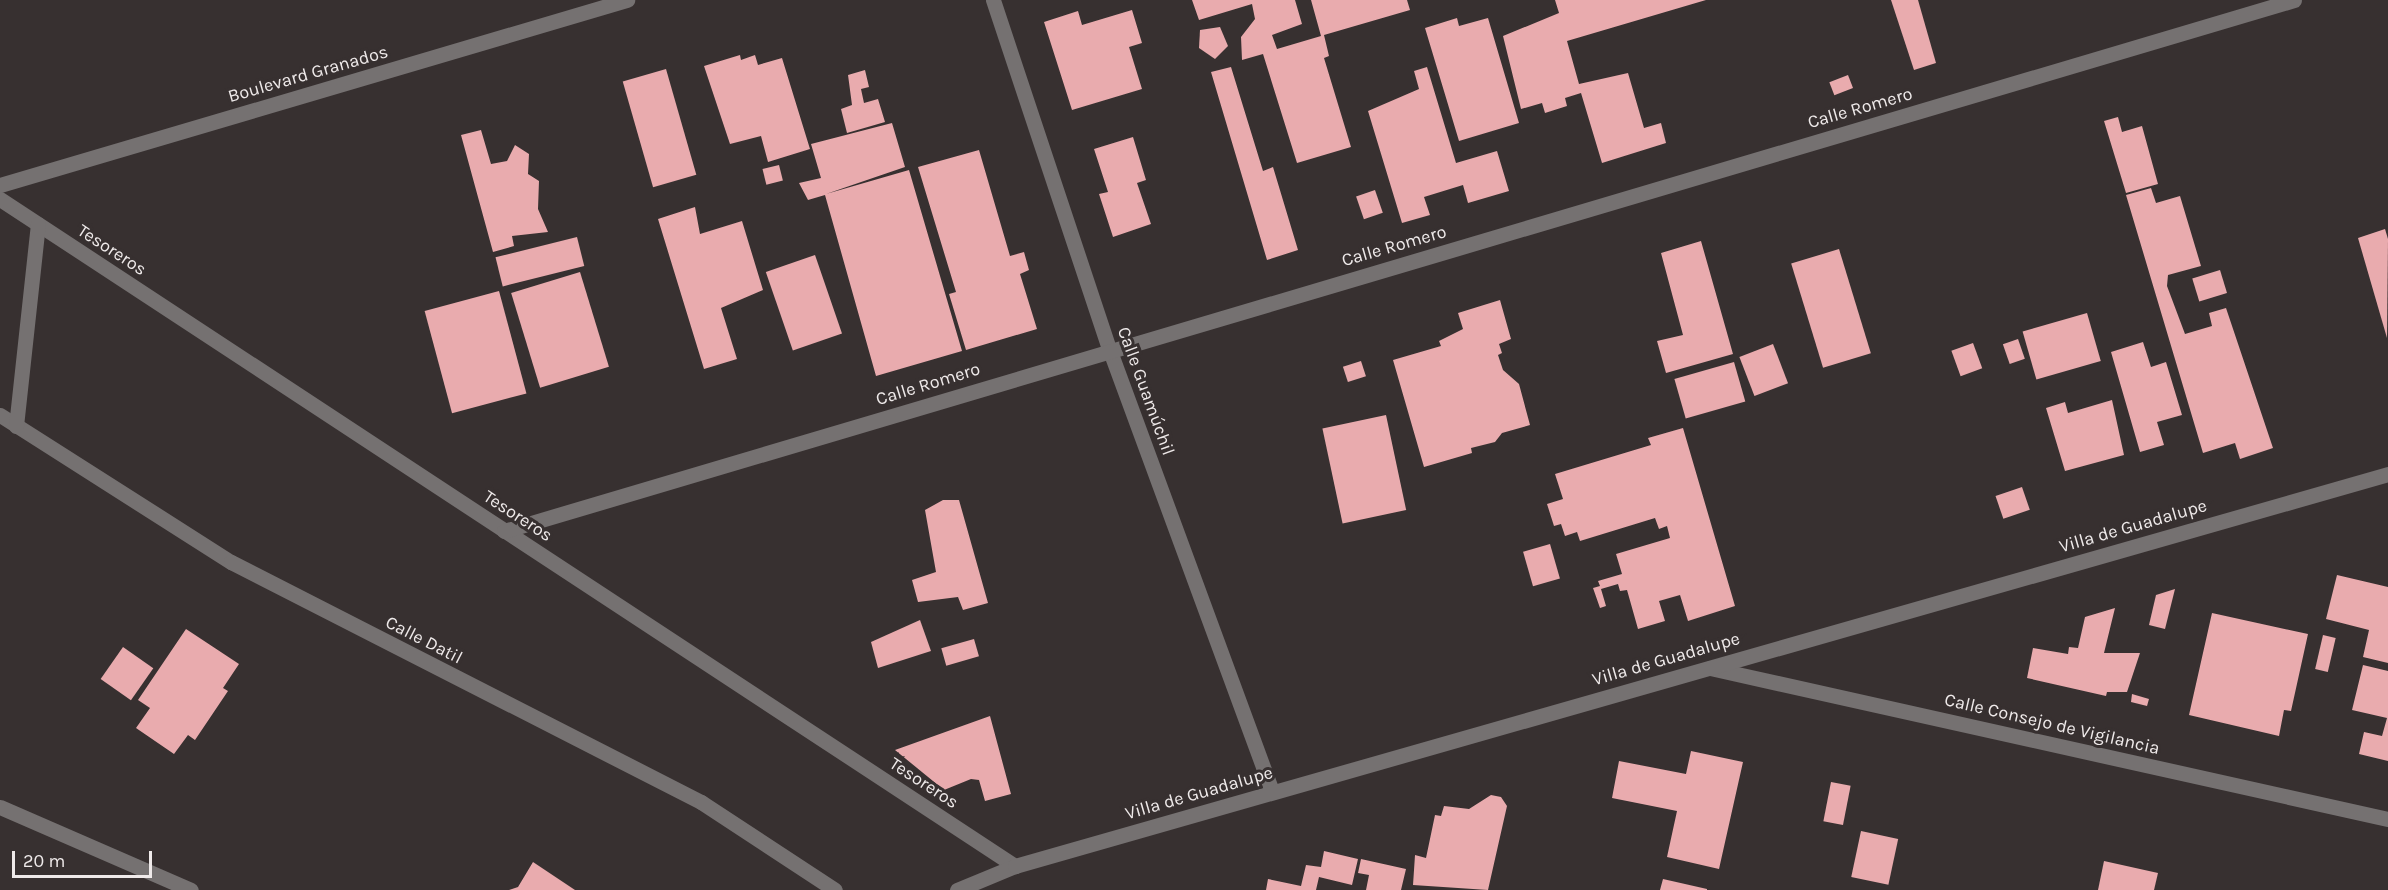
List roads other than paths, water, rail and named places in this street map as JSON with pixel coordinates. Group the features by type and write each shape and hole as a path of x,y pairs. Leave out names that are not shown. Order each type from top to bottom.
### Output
{"street":[{"name":"Boulevard Granados","path":"0,185 627,0"},
{"name":"Calle Guamúchil","path":"993,0 1110,351 1272,792"},
{"name":"Calle Romero","path":"504,531 2294,0"},
{"name":"Tesoreros","path":"0,199 1015,866"},
{"path":"16,426 38,224"},
{"name":"Calle Datil","path":"0,416 231,562 701,801 835,890"},
{"name":"Villa de Guadalupe","path":"957,890 1015,866 2388,474"},
{"name":"Calle Consejo de Vigilancia","path":"1707,667 2388,819"},
{"path":"0,807 190,890"}]}
